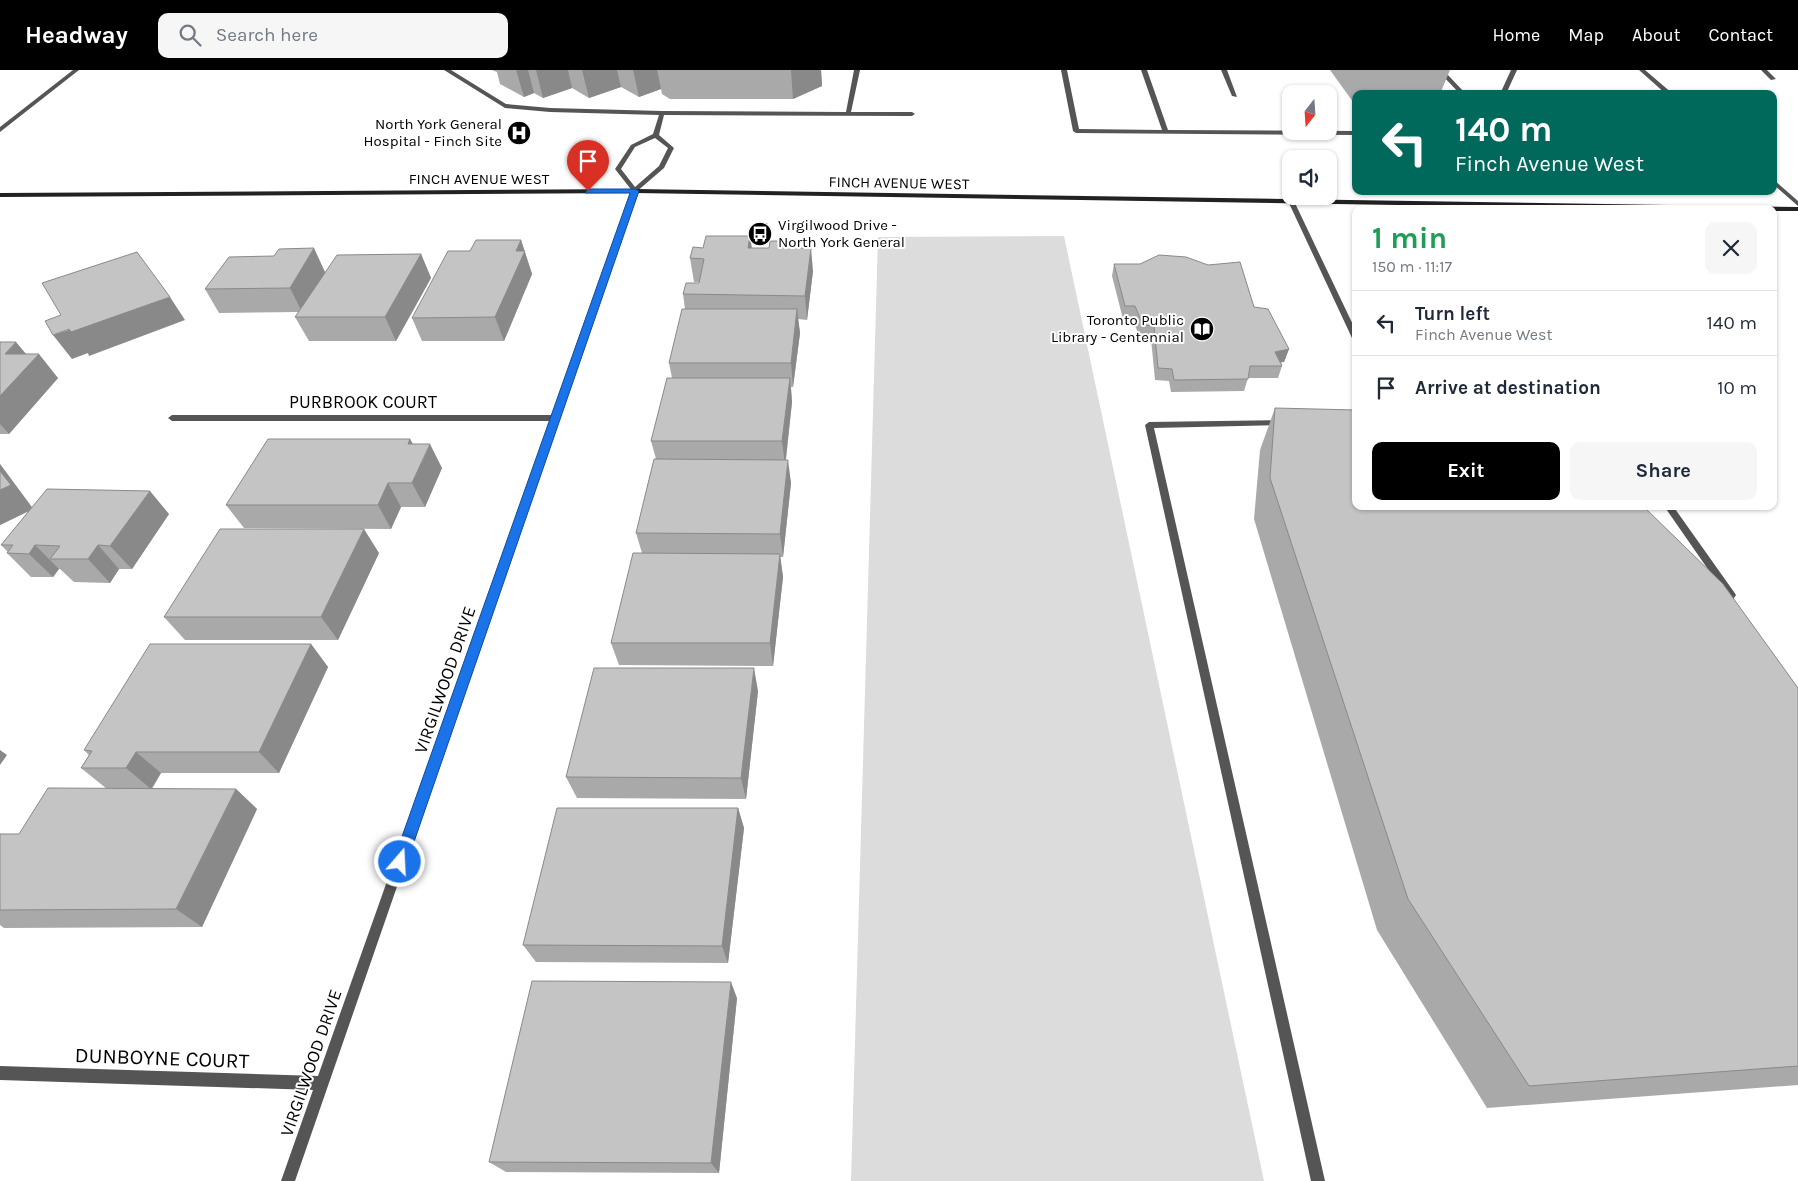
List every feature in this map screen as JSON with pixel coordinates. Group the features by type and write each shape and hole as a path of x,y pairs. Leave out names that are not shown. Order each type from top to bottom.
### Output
{"main road":[{"name":"FINCH AVENUE WEST","path":"0,195 635,191 1282,201"},
{"name":"FINCH AVENUE WEST","path":"1337,202 1421,205"},
{"name":"FINCH AVENUE WEST","path":"1777,209 1798,209"}],"street":[{"path":"0,130 76,70"},
{"path":"447,70 505,106 550,110 662,113 912,114"},
{"path":"848,114 857,70"},
{"path":"1064,70 1076,131 1352,133"},
{"path":"1144,70 1165,132"},
{"path":"1224,70 1235,96"},
{"path":"1445,70 1444,74 1459,90"},
{"path":"1506,90 1514,70"},
{"path":"1642,70 1665,90"},
{"path":"1764,70 1773,79"},
{"path":"656,135 670,148 662,167 635,191 618,169 633,146 656,135 662,113"},
{"path":"1777,185 1798,204"},
{"name":"VIRGILWOOD DRIVE","path":"288,1181 635,191"},
{"path":"1293,205 1352,330"},
{"name":"PURBROOK COURT","path":"172,418 554,418"},
{"path":"1297,422 1149,425 1318,1181"},
{"path":"1671,510 1736,602"},
{"name":"DUNBOYNE COURT","path":"0,1073 323,1083"}],"shaded area":[{"path":"1064,236 1264,1181 851,1181 878,237"}],"building":[{"path":"706,236 750,236 748,248 769,248 770,241 798,241 797,248 811,248 805,296 683,294 686,283 699,283 704,259 690,258 693,247 703,248"},
{"path":"476,240 521,240 516,251 525,251 495,317 412,318 448,251 470,251"},
{"path":"314,248 290,288 205,289 229,257 274,256 279,249"},
{"path":"137,252 170,297 71,332 69,329 53,335 45,321 61,315 42,283"},
{"path":"421,254 385,317 295,317 337,255"},
{"name":"Toronto Public Library - Centennial","path":"1159,255 1186,257 1208,265 1240,262 1254,307 1268,309 1289,349 1275,352 1282,366 1250,366 1248,379 1174,380 1172,369 1158,368 1154,326 1143,325 1135,306 1125,306 1114,264 1140,264"},
{"path":"682,309 797,309 791,363 669,363"},
{"path":"0,342 16,342 5,354 39,354 0,396"},
{"path":"667,378 790,378 782,441 651,441"},
{"path":"1275,408 1352,410 1352,510 1647,510 1723,584 1798,688 1798,1066 1529,1086 1408,899 1270,478"},
{"path":"268,439 410,439 408,444 430,444 412,483 388,483 378,505 226,505"},
{"path":"654,459 788,460 780,534 636,533"},
{"path":"0,471 11,485 0,490"},
{"path":"47,489 150,491 110,546 98,545 88,559 50,559 60,546 35,545 29,554 7,553 13,545 1,545"},
{"path":"220,529 364,529 321,617 164,617"},
{"path":"633,553 780,554 770,643 611,643"},
{"path":"150,644 311,644 259,752 136,752 126,768 81,768 92,751 84,750"},
{"path":"594,668 754,668 741,778 566,777"},
{"path":"48,788 236,789 176,909 0,910 0,834 19,834"},
{"path":"557,808 738,808 722,946 523,945"},
{"path":"532,981 731,982 711,1163 489,1162"}],"place":[{"name":"North York General Hospital - Finch Site","path":"519,133"},
{"name":"Virgilwood Drive - North York General","path":"760,234"},
{"name":"Toronto Public Library - Centennial","path":"1202,329"}],"route":[{"path":"400,862 600,286 635,191 588,191"}]}
